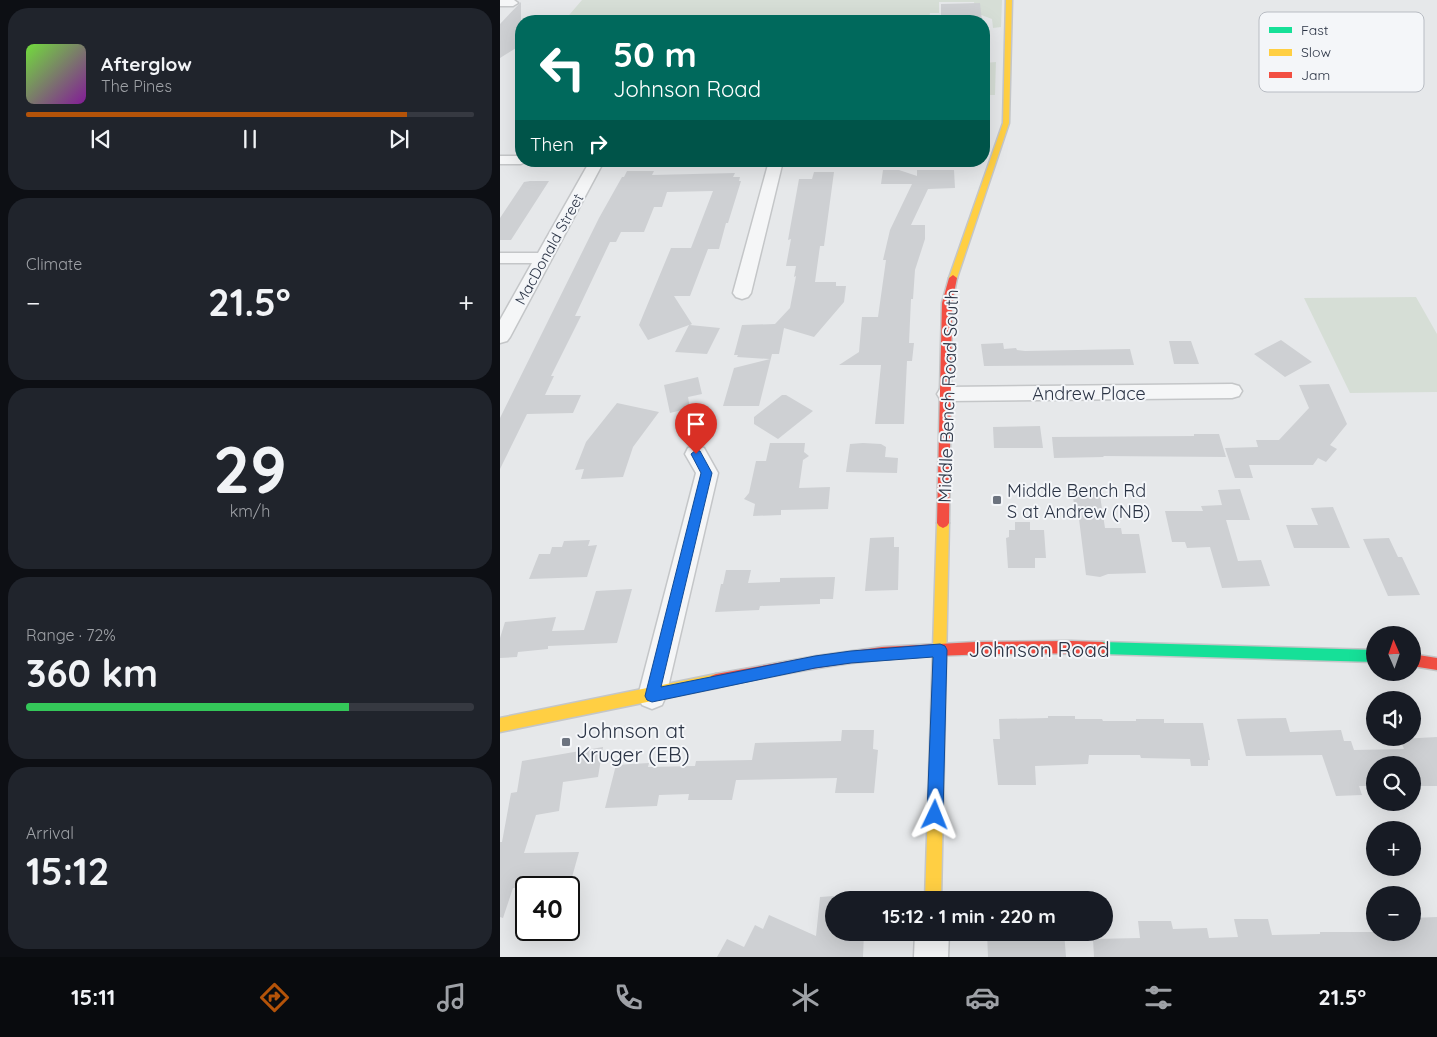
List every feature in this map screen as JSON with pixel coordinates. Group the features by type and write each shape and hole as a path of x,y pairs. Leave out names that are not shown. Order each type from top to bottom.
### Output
{"street":[{"name":"Middle Bench Road South","path":"990,153 1008,112 1009,0"},
{"path":"500,3 513,3"},
{"path":"500,160 515,160"},
{"name":"MacDonald Street","path":"500,337 594,167"},
{"path":"742,292 774,167"},
{"name":"Middle Bench Road South","path":"933,891 948,303 950,289 986,167"},
{"path":"500,258 544,258"},
{"name":"Andrew Place","path":"946,394 1232,391"},
{"path":"652,696 707,473 696,454"},
{"name":"Johnson Road","path":"500,725 815,662 851,657 940,650 1061,647 1366,656"},
{"path":"1421,661 1437,664"},
{"path":"931,957 932,941"}],"shaded area":[{"path":"582,0 1002,0 1001,27 993,28 990,15 976,13 974,2 939,2 939,13 930,13 930,15 569,15"},
{"path":"990,62 996,62 995,95 990,95"},
{"path":"1416,297 1437,334 1437,392 1350,393 1304,298"}],"building":[{"path":"521,2 521,15 515,15 515,49 500,58 500,24"},
{"path":"980,3 981,15 941,15 941,4"},
{"path":"883,170 899,170 917,176 917,170 954,170 955,188 928,189 911,225 925,225 925,239 915,270 913,299 911,299 909,343 914,343 912,361 907,361 904,424 875,424 881,365 839,365 859,352 862,317 878,317 886,260 883,260 890,230 912,184 881,184"},
{"path":"627,171 654,171 652,175 735,173 733,177 740,177 739,181 741,181 719,249 708,249 690,296 674,296 692,324 690,325 720,328 707,354 675,352 689,325 648,340 639,325 671,248 691,248 713,191 667,192 662,207 654,207 644,232 621,232 616,242 610,242 575,316 581,316 551,376 554,376 545,395 581,395 573,413 527,414 500,469 500,418 599,218"},
{"path":"814,172 834,172 824,246 820,246 815,282 836,282 836,286 846,286 844,302 814,337 784,328 779,354 772,354 759,406 723,406 734,368 770,359 737,357 738,355 734,355 742,325 775,324 790,308 796,266 786,266 791,239 788,240 799,179 812,179"},
{"path":"549,181 511,240 500,240 500,218 524,182"},
{"path":"1281,340 1312,362 1285,377 1254,354"},
{"path":"1169,341 1191,341 1199,364 1174,364"},
{"path":"1003,343 1004,349 1016,348 1017,350 1025,351 1130,349 1134,365 984,366 981,344"},
{"path":"698,377 702,394 688,397 690,408 670,413 664,385"},
{"path":"1329,384 1347,424 1330,445 1337,449 1326,462 1318,458 1313,465 1249,465 1253,478 1235,478 1225,448 1258,447 1256,440 1279,440 1309,408 1299,385"},
{"path":"782,395 786,395 813,411 778,439 754,424 754,417"},
{"path":"617,403 659,412 633,447 623,477 581,479 584,469 575,470 586,442"},
{"path":"1040,426 1043,448 994,448 993,427"},
{"path":"1194,434 1219,434 1226,457 1103,456 1054,458 1052,437 1194,436"},
{"path":"770,443 805,443 804,452 809,456 803,460 799,488 830,487 828,509 781,510 781,515 753,516 755,504 744,499 749,493 756,461 766,461"},
{"path":"850,444 881,444 886,447 885,457 898,458 897,473 846,472"},
{"path":"1099,489 1105,528 1121,528 1122,534 1139,534 1146,573 1108,574 1100,577 1086,575 1078,511 1075,511 1072,490"},
{"path":"1240,489 1250,520 1226,520 1238,561 1261,560 1270,586 1222,588 1210,547 1187,548 1185,542 1172,542 1165,511 1203,511 1201,506 1222,505 1218,490"},
{"path":"1333,507 1350,548 1294,548 1286,525 1318,525 1311,508"},
{"path":"1015,522 1030,522 1030,530 1044,530 1046,558 1035,558 1035,568 1008,568 1006,538 1009,537 1009,530 1015,530"},
{"path":"894,537 894,547 899,547 898,590 865,591 870,538"},
{"path":"1389,538 1398,557 1402,557 1420,595 1388,596 1363,539"},
{"path":"590,540 588,546 597,545 587,577 529,579 539,554 550,554 552,547 562,547 564,541"},
{"path":"726,570 751,570 748,583 780,582 780,578 835,577 833,599 820,599 820,604 760,606 759,610 715,612"},
{"path":"632,589 617,643 548,646 548,649 518,652 517,657 500,658 500,638 505,622 556,617 552,631 584,630 596,591"},
{"path":"1048,716 1075,716 1075,719 1102,719 1103,721 1164,719 1164,723 1203,723 1210,760 1208,760 1208,766 1191,766 1190,759 1141,758 1140,755 1089,755 1088,764 1035,766 1036,785 998,785 993,739 1000,739 999,719 1048,718"},
{"path":"1286,718 1290,732 1341,730 1344,741 1351,741 1354,750 1404,749 1403,746 1421,746 1421,738 1437,737 1437,786 1421,786 1421,756 1366,756 1366,786 1359,786 1362,795 1336,796 1322,755 1246,756 1237,719"},
{"path":"842,730 874,730 873,749 878,750 874,793 835,793 837,778 736,780 732,800 688,800 689,794 659,795 657,806 605,808 616,765 649,763 648,767 695,766 696,761 752,760 755,743 841,741"},
{"path":"603,747 598,777 563,782 559,811 536,815 524,853 579,852 572,876 515,876 515,888 513,888 503,918 500,917 500,842 502,842 511,793 517,792 522,761"},
{"path":"820,897 825,897 825,941 864,941 863,957 717,957 727,939 744,947 755,925 763,929 769,915 816,936"},
{"path":"1437,917 1437,957 1094,957 1093,941 1140,938 1138,921 1171,921 1173,929 1207,928 1209,938 1238,937 1234,919 1268,919 1272,935 1366,932 1366,941 1421,941 1421,918"},
{"path":"987,941 1065,941 1066,957 988,957"}],"traffic: fast":[{"path":"1102,648 1366,656"}],"traffic: slow":[{"path":"953,278 1006,123 1009,0"},
{"path":"933,891 943,523"},
{"path":"500,725 716,681"}],"traffic: jam":[{"path":"943,523 947,303 953,278"},
{"path":"716,681 817,662 913,651 976,648 1102,648"},
{"path":"1421,661 1437,664"}],"place":[{"name":"Middle Bench Rd S at Andrew (NB)","path":"997,500"},
{"name":"Johnson at Kruger (EB)","path":"566,742"}],"route":[{"path":"696,454 707,473 652,696 815,662 851,657 940,650 935,815"}]}
